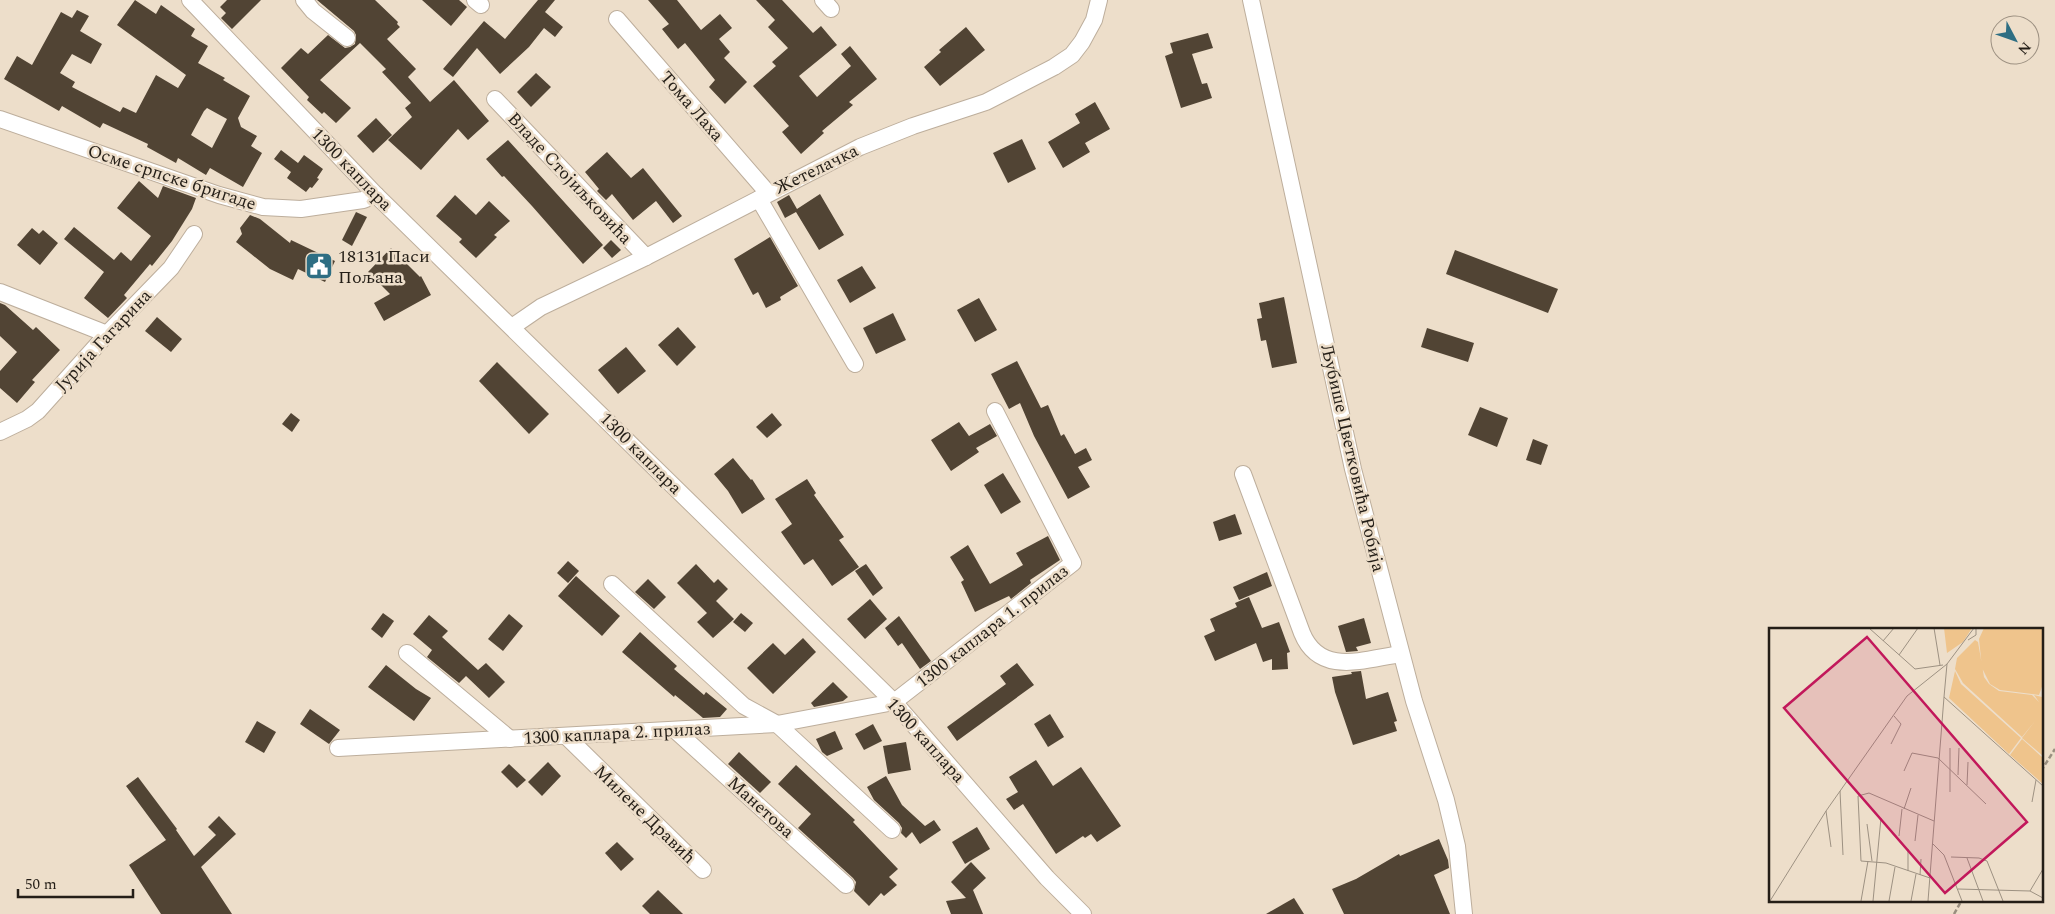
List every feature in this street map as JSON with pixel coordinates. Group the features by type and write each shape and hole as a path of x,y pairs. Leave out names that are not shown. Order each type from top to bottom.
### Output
{"street":[{"name":"1300 каплара","path":"190,0 376,195 894,702 1047,878 1083,914"},
{"path":"304,0 313,11 347,38"},
{"name":"Жетелачка","path":"512,327 541,306 646,257 860,147 912,126 986,102 1054,67 1072,55 1082,42 1094,20 1098,0"},
{"name":"Љубише Цветковића Робија","path":"1251,0 1354,469 1416,710 1446,800 1457,846 1464,914"},
{"name":"Тома Лаха","path":"617,19 764,196 855,364"},
{"name":"Владе Стојиљковића","path":"495,98 646,257"},
{"name":"Осме српске бригаде","path":"0,119 219,195 263,207 301,208 363,200 376,195"},
{"name":"Јурија Гагарина","path":"0,432 27,420 38,411 107,334 171,268 194,234"},
{"path":"0,292 107,334"},
{"name":"1300 каплара 1. прилаз","path":"894,702 1073,563 995,411"},
{"path":"1243,474 1302,633 1311,648 1323,658 1337,663 1401,654"},
{"path":"612,584 744,706 777,724 892,830"},
{"path":"407,653 510,739"},
{"name":"1300 каплара 2. прилаз","path":"338,748 777,724 894,702"},
{"name":"Манетова","path":"675,730 846,885"},
{"name":"Милене Дравић","path":"566,736 703,870"}],"path":[{"path":"2042,770 2055,749"},
{"path":"1954,914 1961,902"}],"building":[{"path":"135,0 156,14 161,5 195,29 191,36 208,46 198,63 225,78 223,80 250,96 238,118 241,127 257,136 251,146 262,153 243,187 210,168 206,175 178,158 176,163 147,147 148,144 103,123 100,128 62,106 59,111 4,79 17,56 32,65 61,12 72,18 77,10 89,16 80,31 102,44 91,64 72,54 60,73 75,82 72,87 120,112 123,107 136,113 156,75 178,88 186,75 117,25","holes":["207,108 227,119 212,148 191,135"]},
{"path":"227,0 261,0 232,29 221,18 226,13 220,7"},
{"path":"317,0 375,0 398,22 397,24 400,27 387,39 416,69 408,77 430,102 454,80 489,121 468,140 458,129 421,170 388,140 412,117 405,108 411,103 382,72 386,69 360,43 320,80 351,108 336,123 324,112 322,114 307,100 309,97 281,68 301,48 308,54 328,35 345,48 355,44 356,35 354,31"},
{"path":"422,0 459,0 467,7 451,26"},
{"path":"538,0 555,0 545,12 563,27 555,37 544,28 529,47 500,74 477,48 453,77 443,69 484,21 505,39"},
{"path":"648,0 677,0 701,30 720,14 732,28 719,39 730,52 724,58 747,82 725,104 709,87 715,80 685,43 678,49 662,29 669,24"},
{"path":"756,0 782,0 813,33 821,26 837,45 799,76 817,97 851,66 841,54 850,46 877,79 849,102 853,105 822,131 824,133 801,154 782,132 789,126 753,86 776,66 772,62 788,48 768,27 775,20"},
{"path":"966,27 985,50 940,86 924,67 941,52 939,50"},
{"path":"1208,33 1213,48 1192,54 1202,84 1207,83 1212,98 1181,108 1165,56 1173,53 1170,43"},
{"path":"536,73 551,87 531,107 517,92"},
{"path":"1095,102 1110,129 1085,143 1090,152 1063,168 1048,142 1080,123 1075,114"},
{"path":"376,118 392,135 373,153 357,136"},
{"path":"1022,139 1036,169 1008,183 993,153"},
{"path":"508,140 603,245 583,264 532,206 486,159"},
{"path":"281,150 298,163 304,155 323,169 317,178 319,179 312,188 310,187 306,192 287,178 291,172 274,159"},
{"path":"607,152 631,178 643,168 682,216 673,223 656,201 633,220 612,194 606,200 597,191 599,189 585,172"},
{"path":"139,181 158,198 163,186 196,198 192,209 172,241 152,266 150,264 124,295 127,298 108,318 84,298 104,272 64,239 74,227 114,260 121,252 131,261 151,236 117,208"},
{"path":"820,194 844,235 819,250 796,212 785,218 777,202 789,195 797,209"},
{"path":"455,195 476,215 489,201 510,221 494,235 497,237 476,258 459,242 462,239 436,216"},
{"path":"356,212 367,217 352,246 342,240"},
{"path":"250,215 260,219 290,243 291,240 335,261 325,282 298,269 293,280 270,269 236,242 242,234 240,228"},
{"path":"32,228 39,234 43,230 58,243 40,265 17,245"},
{"path":"770,237 798,286 780,297 781,300 766,308 758,292 753,295 734,259"},
{"path":"611,240 621,250 612,258 603,248"},
{"path":"391,248 421,276 431,295 384,321 374,303 390,294 368,272"},
{"path":"1455,250 1558,289 1548,313 1446,274"},
{"path":"862,266 876,288 850,303 837,280"},
{"path":"1284,297 1297,363 1272,368 1266,340 1261,341 1257,319 1262,318 1259,303"},
{"path":"979,298 997,330 975,342 957,310"},
{"path":"0,303 5,305 33,330 36,327 60,350 32,380 35,382 17,403 0,388 0,371 17,352 0,336"},
{"path":"893,313 906,340 876,354 863,328"},
{"path":"157,317 182,339 171,352 145,331"},
{"path":"678,327 696,347 677,366 658,345"},
{"path":"1427,328 1474,343 1468,362 1421,347"},
{"path":"626,347 646,371 618,394 598,370"},
{"path":"1017,361 1041,408 1048,405 1061,436 1064,434 1075,454 1086,448 1092,460 1078,467 1090,487 1068,499 1034,436 1020,403 1009,409 991,374"},
{"path":"497,362 549,414 529,434 479,381"},
{"path":"1480,407 1508,418 1497,447 1468,435"},
{"path":"291,413 300,420 292,432 282,424"},
{"path":"772,413 782,425 767,438 756,427"},
{"path":"959,422 969,436 990,424 997,436 976,448 979,452 951,471 931,440"},
{"path":"1533,439 1548,445 1541,465 1526,460"},
{"path":"733,458 752,479 765,499 742,514 728,491 714,474"},
{"path":"1003,473 1021,502 1001,514 984,485"},
{"path":"807,479 816,493 814,495 844,537 839,540 859,567 832,586 813,559 804,565 781,532 792,524 775,499"},
{"path":"1235,514 1242,534 1219,541 1213,522"},
{"path":"1048,536 1060,560 1030,580 1031,583 1011,599 1009,596 975,612 961,582 964,580 950,557 968,545 990,584 1023,565 1016,553"},
{"path":"568,561 579,571 568,583 557,573"},
{"path":"696,564 714,583 718,579 728,589 716,601 734,619 713,638 697,622 707,613 677,583"},
{"path":"866,564 883,588 873,596 855,571"},
{"path":"1267,572 1272,586 1239,600 1233,587"},
{"path":"576,576 620,616 602,636 558,596"},
{"path":"648,579 666,597 654,609 635,592"},
{"path":"1249,597 1262,628 1279,622 1290,652 1287,653 1288,669 1272,670 1272,659 1263,662 1256,643 1215,661 1204,636 1215,631 1210,619 1237,607 1235,603"},
{"path":"870,599 887,619 865,639 847,619"},
{"path":"383,613 394,621 382,638 371,629"},
{"path":"741,613 753,623 745,632 733,622"},
{"path":"509,614 523,626 503,651 488,639"},
{"path":"429,615 448,631 442,637 478,670 486,663 505,682 489,698 466,676 459,683 427,657 432,650 413,634"},
{"path":"899,616 931,661 920,669 902,643 898,646 885,628"},
{"path":"1364,618 1371,643 1356,647 1358,651 1346,652 1338,626"},
{"path":"640,632 677,666 674,669 704,695 706,692 727,709 720,717 703,718 675,695 674,697 622,652"},
{"path":"803,638 816,652 773,694 747,668 773,643 785,655"},
{"path":"1017,663 1034,685 957,741 947,727 1006,684 1000,676"},
{"path":"386,665 416,689 431,698 414,721 368,687"},
{"path":"1361,671 1366,699 1388,692 1397,721 1394,722 1397,731 1353,745 1335,692 1332,677"},
{"path":"833,682 848,697 843,701 814,707 811,703"},
{"path":"310,709 340,730 329,744 300,724"},
{"path":"1050,714 1064,737 1048,747 1034,724"},
{"path":"257,721 276,732 264,753 245,742"},
{"path":"873,724 882,741 864,750 855,734"},
{"path":"835,731 843,749 827,756 822,752 816,739"},
{"path":"906,742 911,770 888,774 883,746"},
{"path":"739,752 771,782 760,793 728,764"},
{"path":"1036,760 1053,786 1081,767 1121,826 1097,842 1091,834 1085,838 1083,836 1056,854 1023,804 1014,810 1006,799 1018,792 1009,777"},
{"path":"548,762 561,776 542,796 528,782"},
{"path":"509,764 526,780 517,788 501,772"},
{"path":"796,765 855,820 853,822 898,869 889,877 897,885 884,896 881,893 869,906 854,891 856,882 853,878 798,828 811,814 778,784"},
{"path":"886,776 902,805 925,826 934,820 941,830 920,844 912,832 906,838 901,833 902,828 899,823 874,800 867,787"},
{"path":"138,777 177,829 194,856 216,835 208,827 219,816 236,834 201,867 232,914 161,914 129,865 166,840 126,786"},
{"path":"977,827 990,849 965,864 952,842"},
{"path":"1439,839 1448,860 1449,868 1434,875 1450,914 1344,914 1332,889 1356,879 1399,854 1400,856"},
{"path":"617,842 634,859 621,871 605,853"},
{"path":"971,862 986,878 973,890 983,914 951,914 946,901 966,898 951,882"},
{"path":"658,890 683,914 650,914 642,906"},
{"path":"1294,898 1304,914 1266,914"}],"place":[{"name":"18131 Паси Пољана","path":"319,266"}]}
